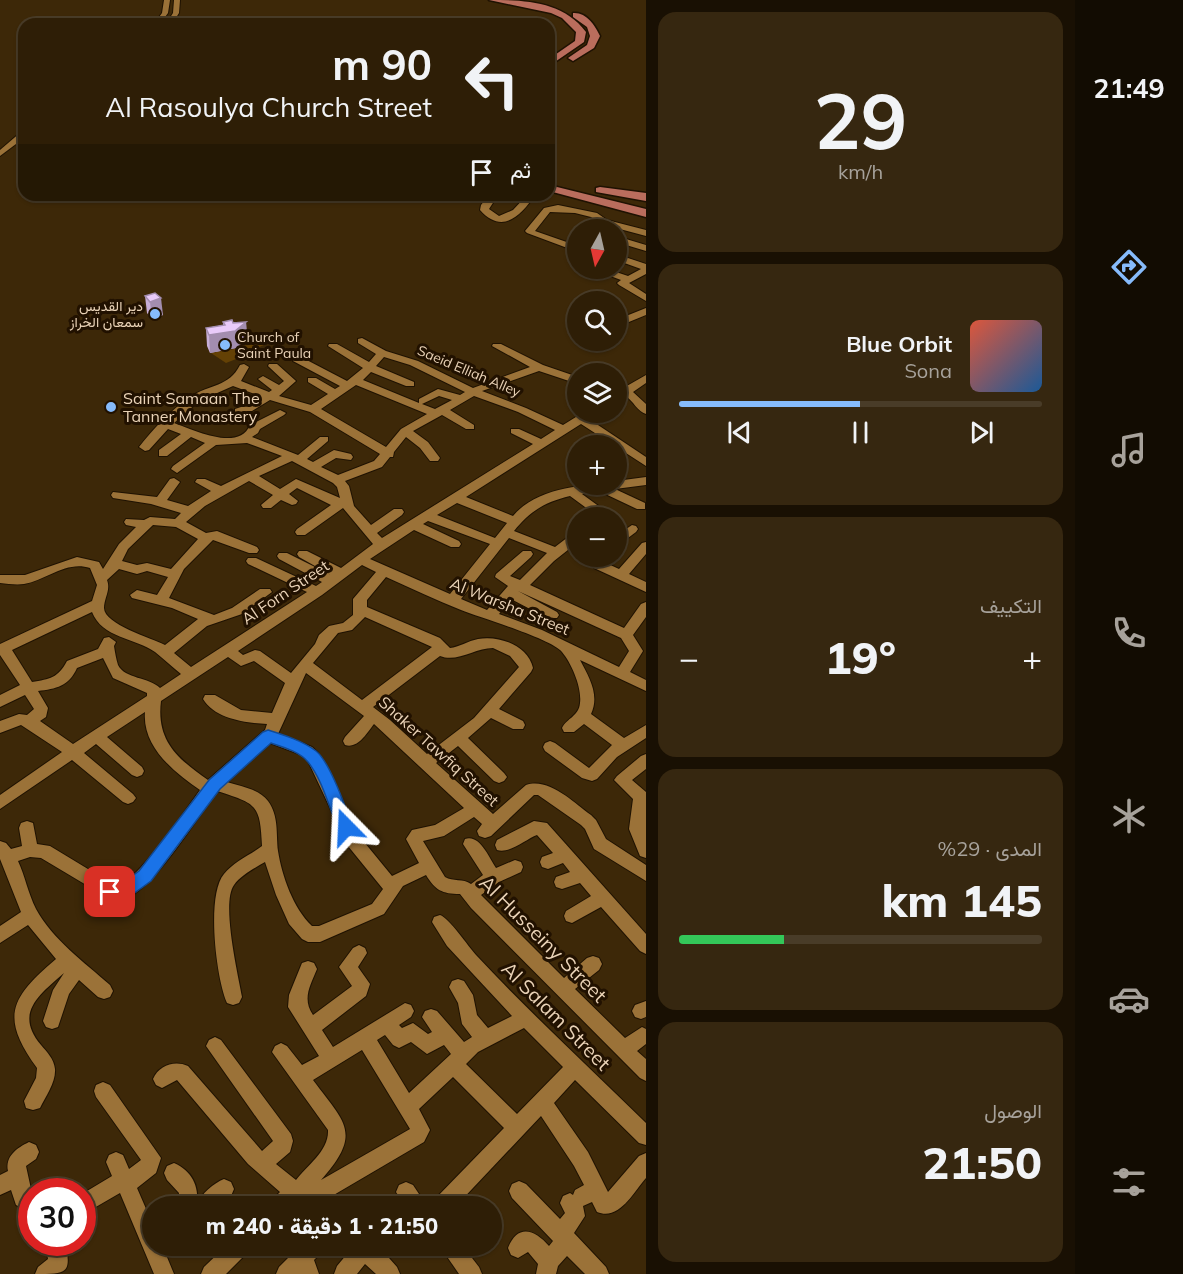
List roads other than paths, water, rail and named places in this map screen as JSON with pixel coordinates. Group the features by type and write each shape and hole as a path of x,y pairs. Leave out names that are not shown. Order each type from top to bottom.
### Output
{"main road":[{"path":"493,0 547,9 564,16 577,26 581,32 579,42 555,59"},
{"path":"528,0 554,6 574,14 588,23 595,33 591,46 555,69"},
{"path":"555,182 607,196 646,213"},
{"path":"555,189 607,196 646,197"}],"street":[{"path":"161,18 165,13 167,0"},
{"path":"173,18 176,13 177,0"},
{"path":"0,143 18,127"},
{"path":"0,154 18,139"},
{"path":"0,143 11,145"},
{"path":"489,201 484,210 491,216 504,218 517,214 527,201"},
{"path":"567,245 530,231 547,210 558,208 582,211 593,219"},
{"path":"627,230 646,233"},
{"path":"627,242 646,248"},
{"path":"627,263 645,272"},
{"path":"645,272 622,284 646,298"},
{"path":"627,319 646,311"},
{"name":"Saeid Elliah Alley","path":"362,341 382,353 414,363 474,392 522,410 564,430"},
{"path":"333,346 371,368 410,384"},
{"path":"497,346 539,367 567,377"},
{"path":"313,409 371,368 382,353"},
{"path":"297,359 352,383 440,413 470,427"},
{"path":"239,411 248,409 274,394 291,380 273,366"},
{"path":"145,447 195,399 233,382 241,375 244,367"},
{"path":"337,480 378,464 405,431 484,386 539,367"},
{"path":"627,388 646,378"},
{"path":"263,379 274,394"},
{"path":"312,380 335,394"},
{"path":"233,382 313,409 388,454"},
{"path":"423,401 438,392 462,399"},
{"path":"627,397 646,411"},
{"path":"246,439 255,427 280,413"},
{"name":"Al Forn Street","path":"0,803 96,736 317,592 381,545 576,423"},
{"path":"597,423 643,456"},
{"path":"167,424 213,442 246,439 296,458 337,480 343,486 342,502"},
{"path":"405,431 424,445 434,458"},
{"path":"515,431 541,444"},
{"path":"163,453 189,433"},
{"path":"178,523 190,511 222,491 296,458 324,439"},
{"path":"177,469 213,442"},
{"path":"313,467 334,454 347,457"},
{"path":"251,477 292,501"},
{"path":"627,485 646,481"},
{"path":"160,502 174,482"},
{"path":"201,482 222,491"},
{"path":"267,505 293,484 300,483 342,502 381,545"},
{"path":"452,601 515,522 532,505 544,499 567,493"},
{"path":"117,495 160,502 190,511"},
{"path":"576,495 593,507"},
{"path":"617,495 641,506"},
{"path":"457,498 515,522"},
{"path":"301,532 342,502"},
{"path":"370,532 398,512"},
{"path":"428,516 490,540"},
{"path":"101,578 116,563 123,547 153,520 178,523 207,538"},
{"path":"130,522 146,524"},
{"path":"414,525 455,544"},
{"path":"627,533 632,529"},
{"path":"507,533 556,552"},
{"path":"161,600 178,567 207,538 218,535 317,592"},
{"path":"490,615 515,588 567,544"},
{"path":"621,575 646,546"},
{"path":"303,554 336,578"},
{"path":"527,554 501,577 515,588 556,610 627,634 637,650 623,673"},
{"path":"116,563 137,570 145,567 154,556"},
{"path":"283,556 336,578"},
{"name":"Al Warsha Street","path":"361,560 452,601 537,633 646,686"},
{"path":"0,579 25,579 62,565 83,562 95,565 103,590 98,604 100,619 112,628 142,639 165,652 191,675"},
{"path":"145,567 175,574"},
{"path":"603,567 646,586"},
{"path":"104,991 54,946 31,914 4,852 30,850 51,855 110,892 119,894 145,876 212,787 268,736 293,681 304,664 334,629 346,627 358,618 361,610 360,599 384,570"},
{"path":"165,652 203,622 237,611 265,592"},
{"path":"137,595 161,600 213,620"},
{"path":"30,721 42,711 2,650 98,604"},
{"path":"361,610 435,642 450,654 484,642 498,643 514,651 524,662 526,668 489,711 460,739 427,762"},
{"path":"537,633 556,610"},
{"path":"627,634 644,611"},
{"path":"0,702 27,688 62,681 68,676 72,665 96,657 103,652 112,628"},
{"path":"106,646 114,670 118,674 151,687 155,698 152,720 159,742 178,766 212,787 259,801 264,808 270,825 270,849 275,870 288,902 304,931 308,934 320,934 370,914 381,906 382,901 397,881 428,866"},
{"path":"566,646 587,694 588,703 583,716 569,728"},
{"path":"350,741 368,711 441,648"},
{"path":"228,651 241,661 255,655 293,681"},
{"name":"Shaker Tawfiq Street","path":"304,664 368,711 427,762 475,809 489,827 531,789 541,789 586,820 600,844 646,874"},
{"path":"210,699 228,712 240,716 277,719"},
{"path":"489,711 518,725"},
{"path":"583,716 645,761 622,780 640,797 637,829 644,844"},
{"path":"0,727 19,719 30,721 73,752 128,798"},
{"path":"550,747 587,774 594,774 607,758 624,744 646,731"},
{"path":"96,736 137,771"},
{"path":"268,736 299,748 313,757 354,842 392,888"},
{"path":"460,739 499,777"},
{"name":"Al Husseiny Street","path":"475,809 438,831 415,837 414,842 428,866 442,885 450,888 460,886 470,894 646,1072"},
{"path":"503,845 537,827 544,830 646,946"},
{"path":"27,828 30,850"},
{"path":"471,844 494,877"},
{"path":"233,997 222,921 222,892 229,879 270,849"},
{"path":"548,862 566,855"},
{"path":"470,894 494,877 514,867"},
{"path":"562,882 584,874"},
{"path":"572,916 603,897"},
{"path":"0,935 31,914"},
{"name":"Al Salam Street","path":"440,922 478,969 646,1136"},
{"path":"310,1028 360,990 361,984 348,967 359,953"},
{"path":"52,1021 73,964"},
{"path":"33,1101 46,1078 47,1071 45,1064 21,1028 21,1008 26,998 73,964"},
{"path":"563,989 593,964"},
{"path":"308,969 296,1001 297,1007 331,1059"},
{"path":"458,987 467,1000 468,1018 486,1040"},
{"path":"300,1077 405,1011"},
{"path":"430,1017 445,1034 458,1059 517,1128"},
{"path":"408,1107 476,1043 526,1018"},
{"path":"387,1024 399,1039 413,1032 428,1045 445,1034"},
{"path":"624,1050 642,1036"},
{"path":"162,1079 175,1071 182,1072 230,1130 288,1187 312,1193 420,1133 421,1126 365,1038"},
{"path":"215,1046 284,1141 283,1145 263,1163"},
{"path":"282,1052 337,1127 339,1134 336,1146 312,1193"},
{"path":"452,1196 575,1067"},
{"path":"96,1194 123,1175 149,1166 151,1158 103,1090"},
{"path":"542,1102 571,1142 583,1196 548,1268"},
{"path":"19,1178 18,1160 29,1152"},
{"path":"583,1196 608,1206 646,1163"},
{"path":"0,1185 17,1171"},
{"path":"174,1173 189,1190 188,1196"},
{"path":"123,1175 142,1219"},
{"path":"217,1196 224,1189"},
{"path":"519,1191 599,1274"},
{"path":"518,1248 524,1242 531,1241 548,1268"},
{"path":"45,1274 57,1266 58,1256"},
{"path":"157,1256 164,1274"},
{"path":"211,1274 230,1256"},
{"path":"344,1273 365,1256"},
{"path":"376,1256 390,1274"},
{"path":"458,1256 472,1274"},
{"path":"286,1274 309,1258"}],"place":[{"name":"دير القديس سمعان الخراز","path":"155,314"},
{"name":"Church of Saint Paula","path":"225,345"},
{"name":"Saint Samaan The Tanner Monastery","path":"111,407"}]}
